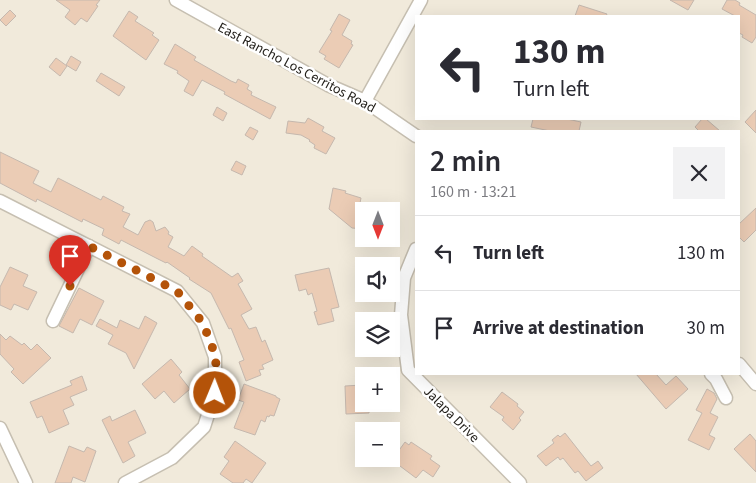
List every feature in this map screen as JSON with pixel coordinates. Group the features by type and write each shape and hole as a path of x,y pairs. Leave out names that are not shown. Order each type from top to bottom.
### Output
{"street":[{"name":"East Rancho Los Cerritos Road","path":"176,0 328,85 365,101 415,135"},
{"path":"365,101 420,0"},
{"path":"0,201 177,291 203,323 216,357 215,393 204,427 172,458 125,483"},
{"path":"53,321 89,246"},
{"name":"Jalapa Drive","path":"415,251 404,278 401,315 408,370 520,483"},
{"path":"740,365 756,384"},
{"path":"713,375 726,398"},
{"path":"0,428 26,483"}],"building":[{"path":"56,0 100,0 87,22 81,18 75,25 65,17 70,10"},
{"path":"670,0 694,0 688,10"},
{"path":"727,0 735,0 740,3 739,5 756,15 756,37 752,43 742,37 743,35 740,34 740,15 733,15 722,9"},
{"path":"579,5 607,14 606,15 575,15"},
{"path":"10,10 16,16 6,26 0,20"},
{"path":"129,11 138,17 135,21 154,33 152,35 159,40 146,60 113,36"},
{"path":"339,14 350,20 342,35 352,41 351,44 353,45 339,68 324,59 326,56 319,52 332,31 330,30"},
{"path":"175,44 196,57 194,60 231,81 236,83 238,79 249,85 247,89 252,92 251,95 276,107 270,119 202,80 193,96 184,91 189,81 177,73 178,71 164,64"},
{"path":"71,56 81,62 76,71 66,65"},
{"path":"56,58 67,66 60,76 49,67"},
{"path":"101,73 125,87 119,96 96,81"},
{"path":"217,107 227,113 223,121 213,115"},
{"path":"756,110 756,133 745,122"},
{"path":"308,118 324,127 322,131 335,138 326,154 314,148 315,145 310,140 301,135 286,133 288,121 305,123"},
{"path":"533,120 572,120 581,122 579,130 545,130 531,127"},
{"path":"701,120 707,120 719,130 698,130 695,127"},
{"path":"250,127 258,131 253,140 245,135"},
{"path":"0,152 39,171 33,183 51,192 58,178 101,200 103,196 124,207 122,211 130,214 123,227 138,235 145,222 150,220 153,222 156,231 165,227 169,232 168,234 173,237 168,247 184,256 192,246 203,254 202,256 232,277 238,273 243,281 238,284 252,309 241,315 249,329 256,327 262,342 265,340 273,360 262,365 264,369 259,370 261,375 246,381 239,362 244,360 231,328 229,329 211,293 167,262 121,240 119,244 102,235 104,229 83,219 82,222 37,199 36,202 0,183"},
{"path":"236,161 246,166 242,175 231,170"},
{"path":"333,188 346,191 345,193 361,198 360,202 355,202 355,228 352,228 329,209"},
{"path":"756,208 756,230 744,242 740,238 740,223"},
{"path":"10,267 28,275 23,286 37,292 28,310 14,304 11,310 0,305 0,287"},
{"path":"329,268 339,307 331,309 334,321 318,325 314,312 317,311 312,293 308,295 306,289 299,291 295,275"},
{"path":"79,288 104,301 92,325 80,319 73,333 59,326"},
{"path":"145,316 157,323 134,369 126,353 108,344 113,335 96,326 100,319 117,328 120,320 139,329"},
{"path":"0,334 6,340 10,336 22,345 24,343 31,350 37,344 51,358 23,384 11,372 14,369 0,354"},
{"path":"171,359 182,372 179,375 190,389 174,403 164,391 155,399 142,384"},
{"path":"637,375 657,375 666,385 676,376 688,389 666,409"},
{"path":"82,376 87,390 70,397 74,405 63,410 69,424 49,433 42,416 37,418 30,402 72,385 70,381"},
{"path":"244,384 280,399 274,416 267,416 265,422 261,420 255,435 234,428 244,402 238,400"},
{"path":"355,385 355,412 369,413 346,414 345,386"},
{"path":"707,389 714,393 717,399 710,413 718,417 709,435 715,438 709,450 688,440 702,413 696,410"},
{"path":"502,392 518,404 517,406 524,412 519,418 521,420 513,430 502,420 504,417 490,407"},
{"path":"135,410 146,433 128,442 135,456 123,463 102,420 110,416 112,421"},
{"path":"565,433 591,466 598,461 603,468 586,481 578,471 575,473 563,458 560,460 558,457 546,466 537,456 554,443 552,440 558,435 560,437"},
{"path":"750,434 756,441 756,472 734,449"},
{"path":"235,441 266,463 252,483 246,479 243,483 233,483 220,474 229,461 224,457"},
{"path":"405,442 409,445 411,442 432,456 430,459 440,466 433,477 423,470 416,478 400,466 400,449"},
{"path":"69,446 84,452 87,447 96,451 85,482 73,477 71,483 55,483"}],"route":[{"path":"70,286 89,246 177,291 203,323 216,357 215,393"}]}
